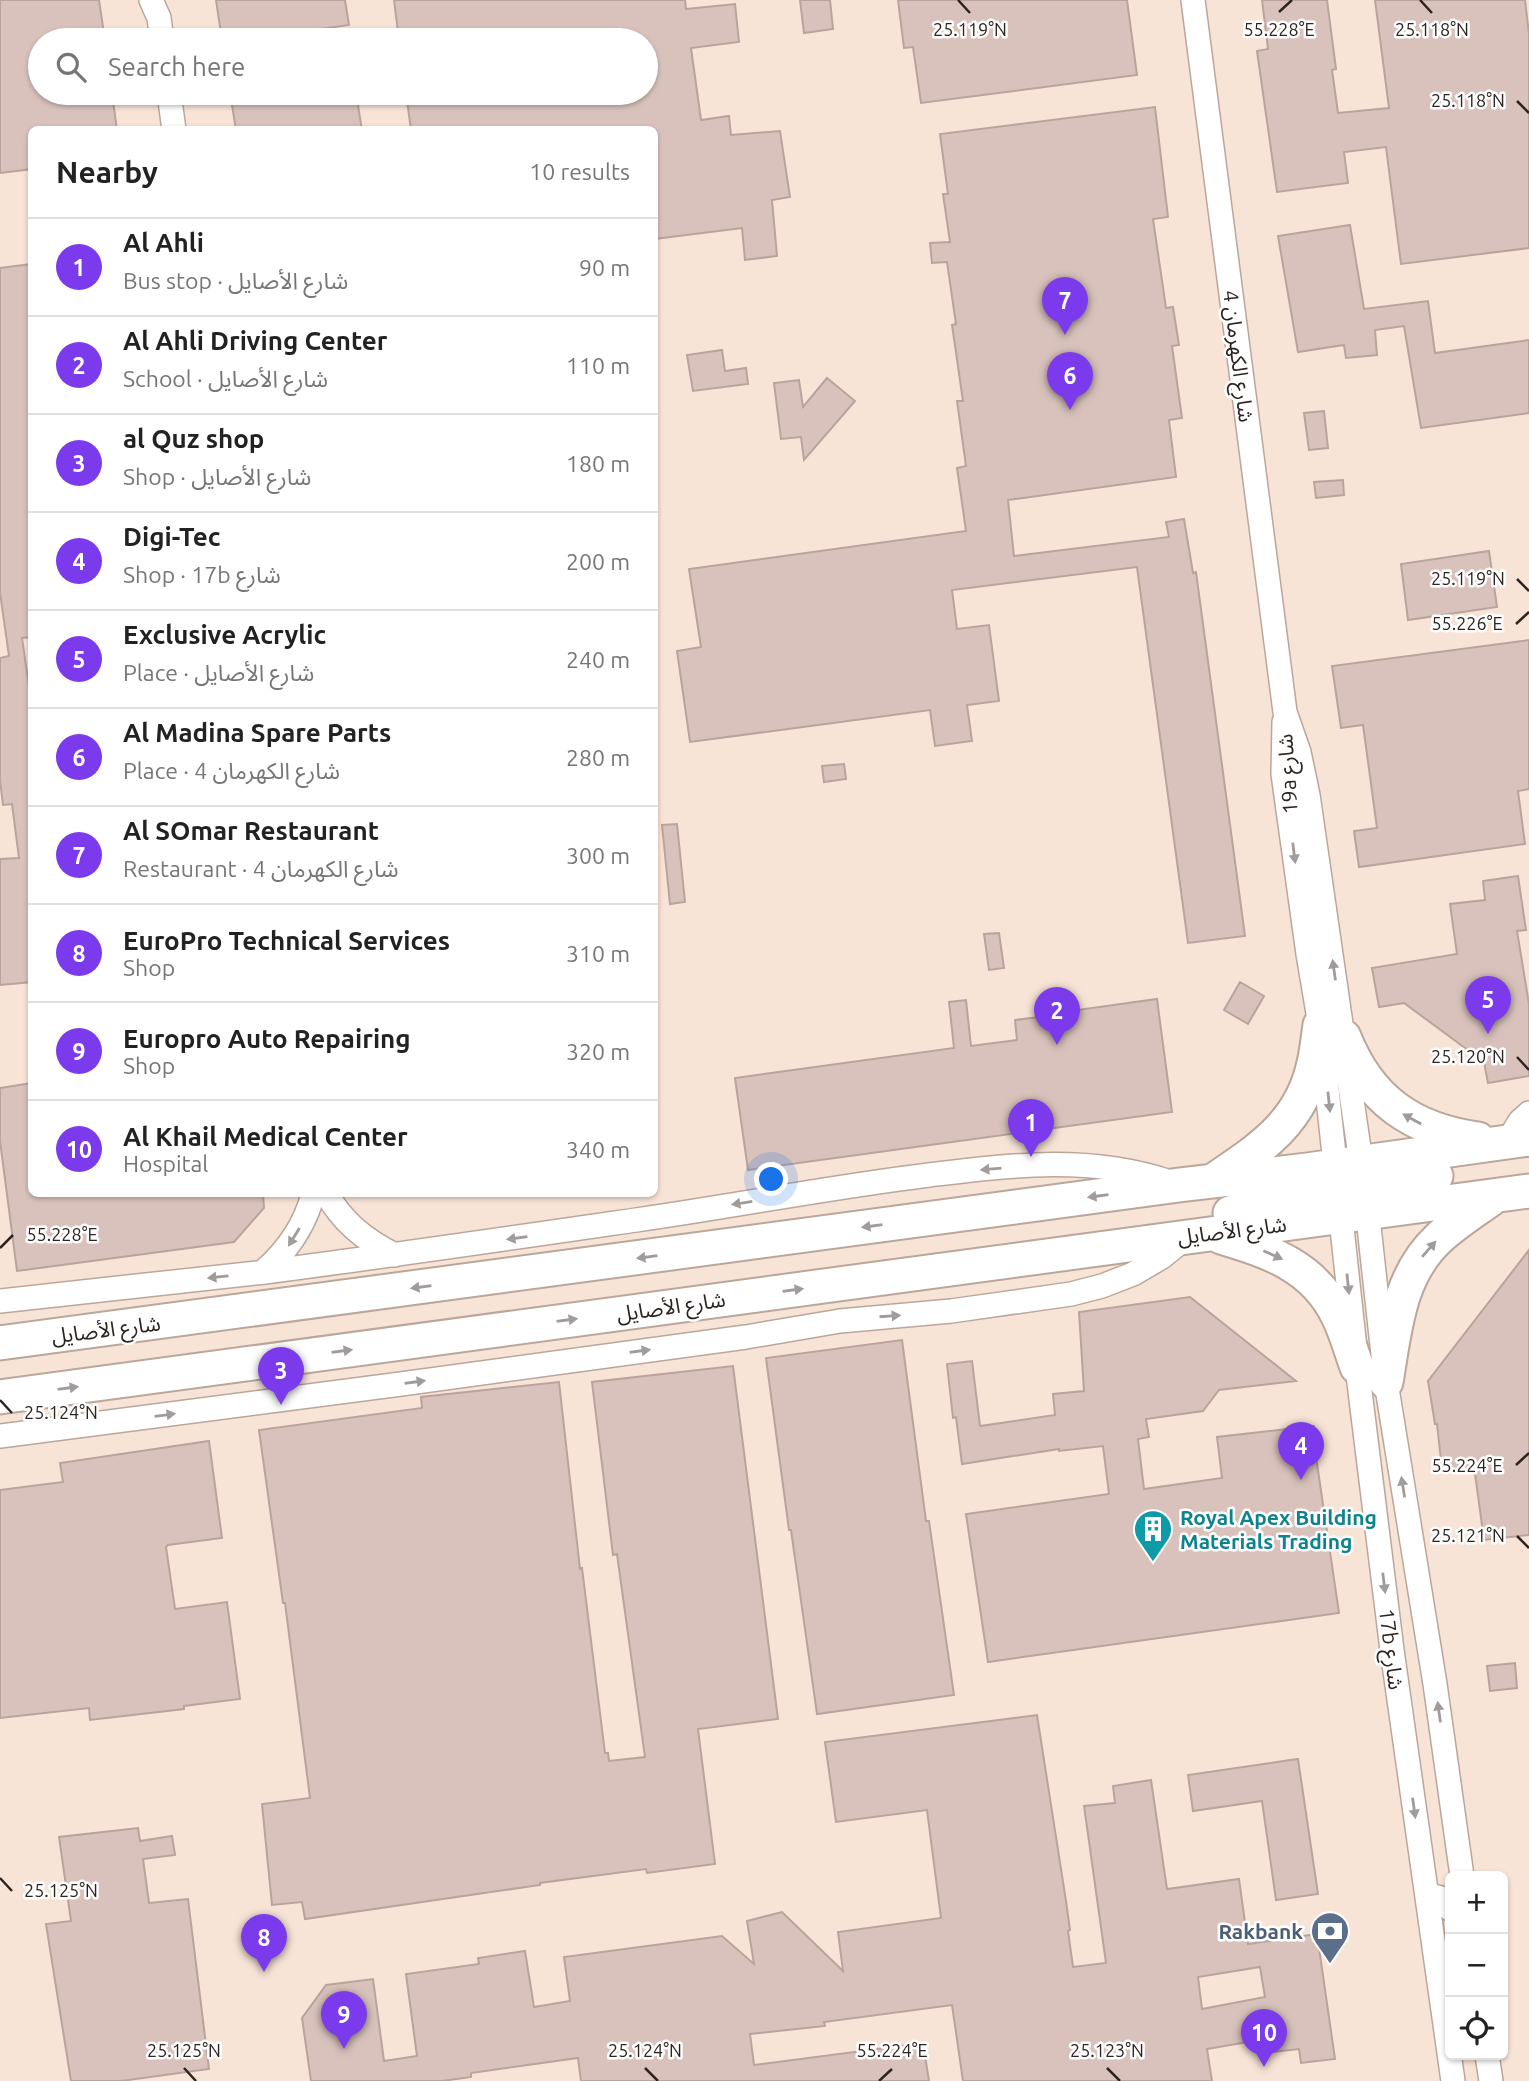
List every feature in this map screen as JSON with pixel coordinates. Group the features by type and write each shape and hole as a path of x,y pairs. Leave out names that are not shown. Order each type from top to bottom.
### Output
{"main road":[{"path":"1212,1182 1271,1140 1292,1116 1309,1082 1314,1064 1332,1031 1351,1054 1363,1076 1393,1107 1427,1127 1444,1133 1517,1146"},
{"name":"شارع الأصايل","path":"0,1397 1199,1234 1517,1146"},
{"name":"شارع الأصايل","path":"0,1343 1179,1185 1212,1182 1517,1196"},
{"path":"1372,1375 1415,1267 1437,1239 1517,1196"},
{"path":"1199,1234 1260,1249 1281,1257 1301,1270 1318,1285 1329,1300 1372,1375"}],"street":[{"name":"شارع الكهرمان 4","path":"1193,0 1285,712"},
{"path":"171,105 173,126"},
{"name":"19a شارع","path":"1285,712 1299,752 1308,795 1332,1031 1352,1190"},
{"path":"1517,1146 1520,1121 1529,1113"},
{"path":"0,1301 396,1255 640,1220 895,1179 1006,1167 1091,1164 1121,1168 1179,1185"},
{"name":"17b شارع","path":"1352,1190 1372,1375 1392,1650 1453,2081"},
{"name":"17b شارع","path":"1352,1190 1372,1375 1435,1684 1461,1871"},
{"path":"262,1272 287,1248 297,1234 312,1197"},
{"path":"329,1197 353,1228 366,1239 396,1255"},
{"path":"0,1436 746,1337 839,1321 951,1311 1071,1294 1133,1274 1199,1234"},
{"path":"1427,1894 1441,1898 1445,1903"},
{"path":"1488,2060 1491,2081"}],"building":[{"path":"0,0 99,0 103,28 28,28 28,105 114,105 116,126 28,126 28,170 0,173"},
{"path":"216,0 345,0 349,25 328,28 220,28"},
{"path":"394,0 685,0 686,9 735,4 739,42 691,48 701,120 729,116 731,135 780,131 790,197 772,200 777,256 745,260 742,228 658,238 658,126 410,126 408,105 658,105 658,28 398,28"},
{"path":"800,0 830,0 833,29 804,33"},
{"path":"898,0 1127,0 1137,75 921,103 913,47 904,48"},
{"path":"1262,0 1327,0 1336,69 1332,70 1338,113 1389,108 1375,0 1525,0 1529,34 1529,248 1401,264 1386,147 1344,152 1348,183 1277,192 1257,51 1268,49"},
{"path":"232,105 358,105 361,126 235,126"},
{"path":"1155,107 1168,217 1153,219 1166,308 1173,307 1179,345 1172,346 1182,418 1169,420 1176,477 1008,500 1014,556 1169,537 1166,522 1184,519 1193,573 1196,572 1245,936 1188,943 1137,567 952,590 957,629 989,625 999,701 967,705 972,741 935,746 930,710 690,742 677,651 701,647 689,569 966,531 957,468 966,466 957,401 963,401 952,325 956,324 947,262 932,263 930,243 950,242 943,194 948,194 940,134"},
{"path":"1350,225 1364,309 1428,301 1435,353 1529,340 1529,413 1421,428 1404,326 1375,330 1377,355 1346,358 1344,345 1298,352 1278,236"},
{"path":"28,264 28,637 22,638 28,679 28,982 0,985 0,859 19,858 12,804 3,805 0,780 0,658 9,656 0,593 0,268"},
{"path":"722,350 725,371 746,368 748,384 693,391 687,355"},
{"path":"827,378 855,401 804,460 801,437 781,439 774,383 799,380 803,407"},
{"path":"1324,411 1328,448 1309,450 1304,413"},
{"path":"1343,480 1344,495 1316,498 1314,482"},
{"path":"1489,551 1497,607 1408,620 1401,564"},
{"path":"1529,640 1529,789 1518,791 1525,844 1359,867 1354,831 1377,828 1363,725 1341,728 1332,666"},
{"path":"844,764 846,779 824,782 822,766"},
{"path":"677,824 685,902 670,904 662,825"},
{"path":"1518,876 1526,930 1517,931 1529,1004 1529,1076 1488,1083 1484,1062 1404,1003 1379,1007 1372,968 1457,954 1450,904 1485,900 1483,881"},
{"path":"999,933 1004,968 989,970 984,934"},
{"path":"1240,982 1264,996 1248,1024 1224,1010"},
{"path":"1157,999 1172,1112 748,1170 735,1078 954,1048 949,1002 966,1000 971,1046 1017,1040 1015,1020"},
{"path":"28,1084 28,1197 263,1197 264,1208 234,1242 17,1271 0,1141 0,1088"},
{"path":"1529,1250 1529,1535 1484,1540 1474,1466 1442,1469 1437,1424 1428,1381"},
{"name":"Royal Apex Building Materials Trading","path":"1190,1297 1296,1381 1219,1390 1203,1411 1146,1419 1149,1437 1138,1439 1144,1489 1222,1478 1217,1437 1314,1426 1314,1443 1339,1613 988,1662 966,1514 1109,1494 1103,1446 1059,1449 962,1464 947,1364 972,1361 980,1426 1055,1415 1053,1394 1084,1391 1079,1312"},
{"path":"902,1340 926,1521 929,1521 954,1695 817,1714 766,1358"},
{"path":"733,1366 778,1719 698,1729 715,1864 647,1873 646,1869 540,1883 305,1919 302,1902 272,1905 262,1804 310,1798 259,1430 422,1408 421,1397 559,1382 580,1569 582,1568 605,1753 608,1753 609,1761 645,1757 617,1554 613,1555 592,1382"},
{"path":"209,1441 222,1538 166,1547 175,1609 227,1602 240,1699 184,1706 184,1709 90,1720 89,1708 0,1718 0,1490 63,1482 60,1463"},
{"path":"1515,1663 1517,1688 1490,1691 1487,1666"},
{"path":"1037,1715 1066,1901 1073,1967 1106,1963 1084,1806 1115,1803 1113,1786 1151,1780 1167,1889 1239,1879 1248,1944 1317,1934 1335,2059 1301,2063 1299,2049 1273,2052 1271,2038 1207,2049 1212,2081 963,2081 952,2005 824,2022 825,2026 750,2034 754,2065 923,2043 929,2081 581,2081 578,2058 471,2073 471,2077 442,2081 311,2081 302,2018 326,1985 373,1979 384,2061 417,2056 406,1974 479,1964 478,1958 525,1951 534,2007 570,2001 564,1957 722,1936 754,1964 747,1921 782,1912 843,1971 838,1932 941,1918 927,1810 836,1822 825,1742","holes":["1260,1967 1265,1997 1202,2009 1198,1977"]},
{"path":"1298,1759 1318,1894 1276,1900 1262,1801 1193,1811 1188,1775"},
{"path":"138,1828 140,1841 172,1836 175,1855 143,1859 149,1903 188,1899 209,2069 121,2081 71,2081 46,1924 71,1921 59,1837"}],"place":[{"name":"Al SOmar Restaurant","path":"1065,335"},
{"name":"Al Madina Spare Parts","path":"1070,410"},
{"name":"Exclusive Acrylic","path":"1488,1034"},
{"name":"Al Ahli Driving Center","path":"1057,1045"},
{"name":"Al Ahli","path":"1031,1157"},
{"name":"al Quz shop","path":"281,1405"},
{"name":"Digi-Tec","path":"1301,1480"},
{"name":"Royal Apex Building Materials Trading","path":"1153,1563"},
{"name":"Rakbank","path":"1330,1965"},
{"name":"EuroPro Technical Services","path":"264,1972"},
{"name":"Europro Auto Repairing","path":"344,2049"},
{"name":"Al Khail Medical Center","path":"1264,2067"}]}
